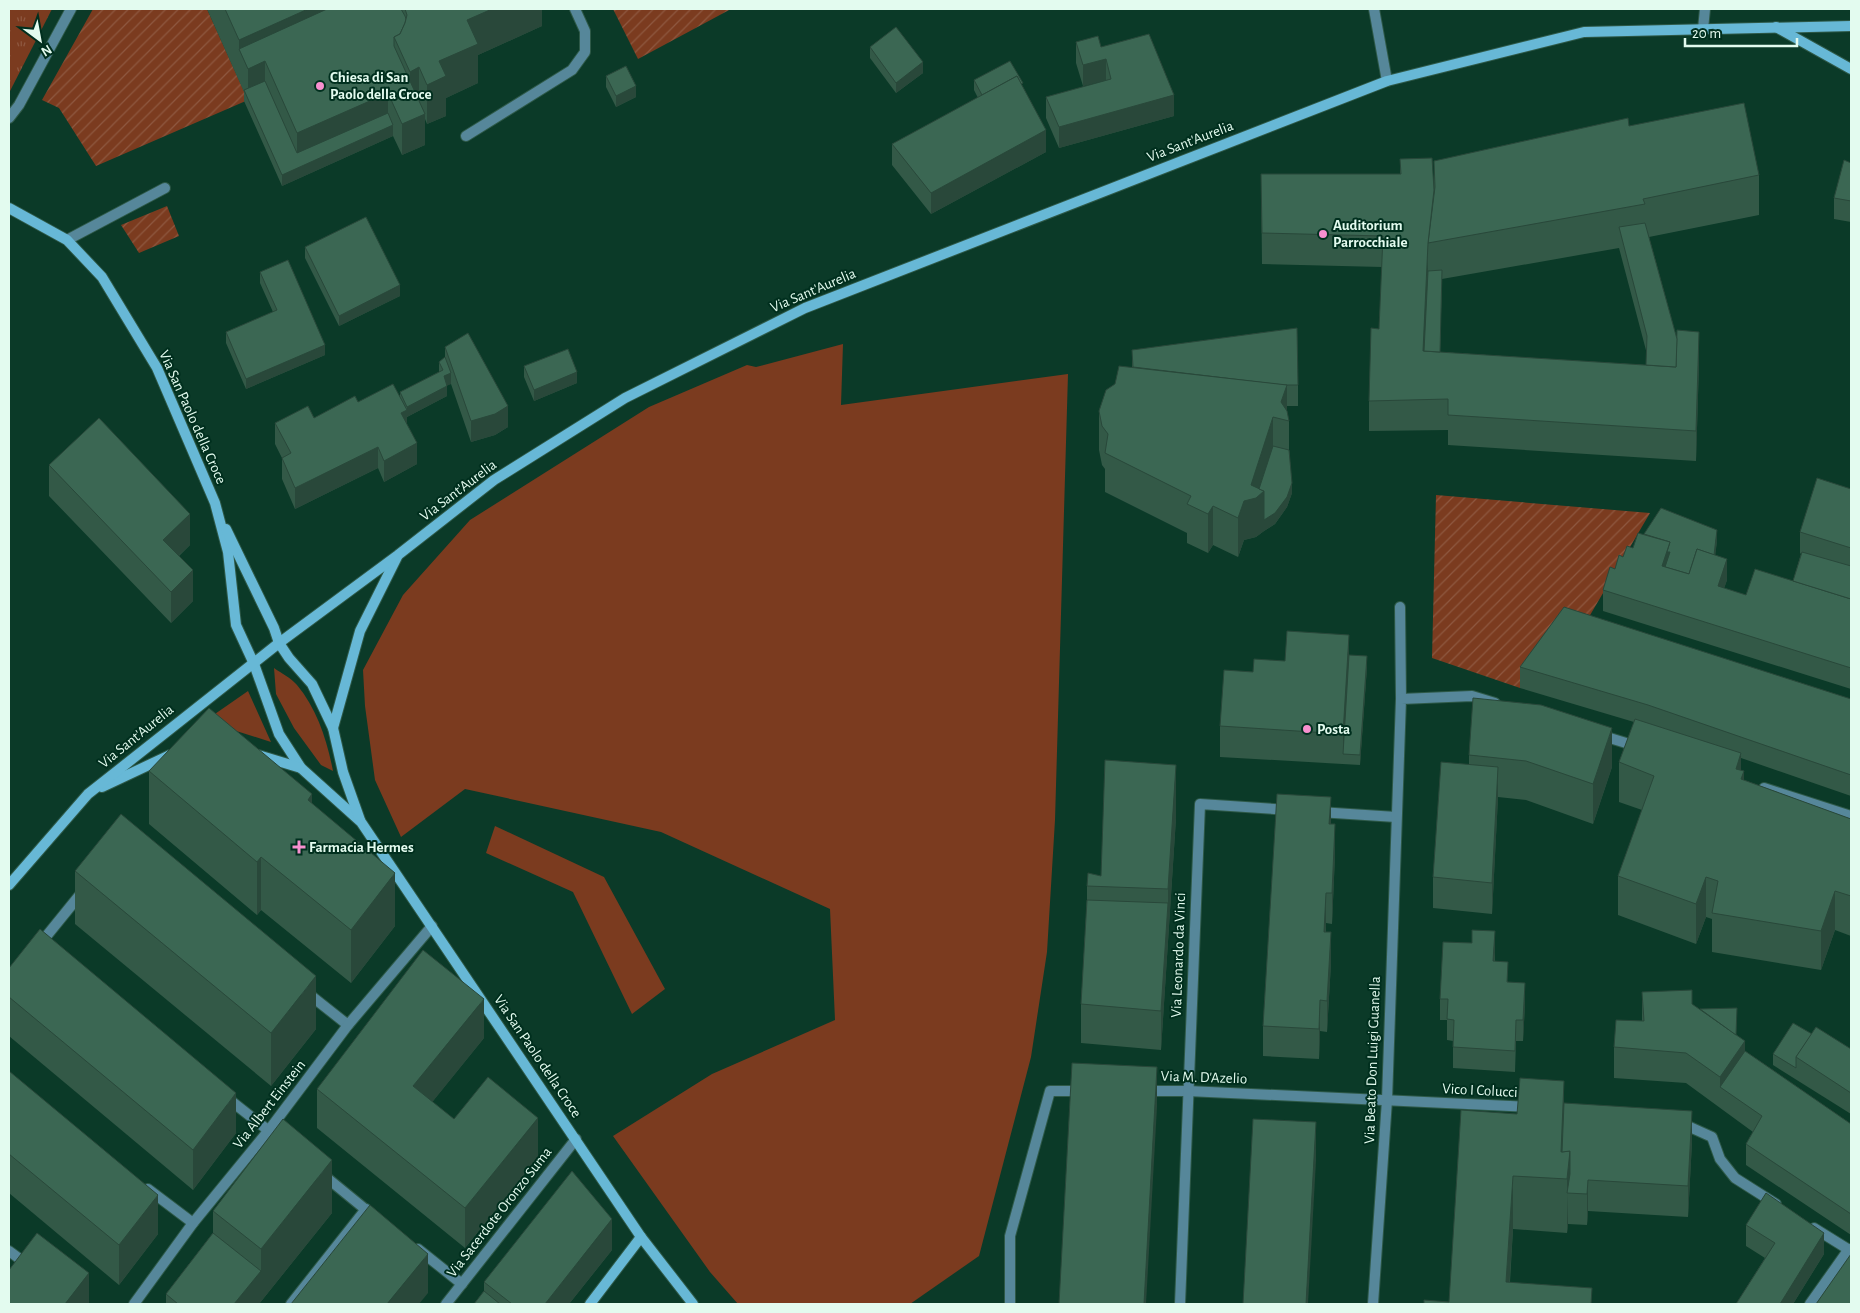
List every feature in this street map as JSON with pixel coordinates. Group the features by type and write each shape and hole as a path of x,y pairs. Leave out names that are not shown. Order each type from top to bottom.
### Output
{"street":[{"path":"9,118 19,105 72,9"},
{"path":"466,136 572,70 585,52 585,31 575,9"},
{"path":"1374,9 1387,81"},
{"path":"1703,29 1705,9"},
{"name":"Via Sant'Aurelia","path":"9,886 88,794 254,664 279,642 398,555 494,480 625,398 804,308 1387,81 1584,32 1851,26"},
{"path":"1775,27 1851,69"},
{"path":"67,240 165,188"},
{"name":"Via San Paolo della Croce","path":"9,208 67,240 102,277 157,368 215,503 228,552 236,625 254,664 279,734 301,768"},
{"path":"215,503 279,642 289,658 312,684 332,728 343,772 361,822"},
{"path":"332,728 360,631 398,555"},
{"name":"Via Beato Don Luigi Guanella","path":"1373,1304 1387,1100 1401,699 1400,607"},
{"path":"1401,699 1472,696 1507,706"},
{"path":"1588,731 1644,749"},
{"path":"88,794 183,749"},
{"path":"247,752 301,768 361,822"},
{"path":"1757,786 1851,816"},
{"name":"Via Leonardo da Vinci","path":"1180,1304 1200,804 1396,817"},
{"name":"Via San Paolo della Croce","path":"361,822 642,1237 693,1304"},
{"path":"38,951 91,881"},
{"name":"Via Albert Einstein","path":"134,1304 193,1223 268,1130 348,1025 432,926"},
{"path":"295,982 348,1025"},
{"path":"214,1088 291,1148"},
{"path":"1010,1304 1010,1236 1050,1091 1099,1091"},
{"name":"Via M. D'Azelio","path":"1129,1091 1188,1091 1387,1100"},
{"name":"Vico I Colucci","path":"1387,1100 1542,1108"},
{"path":"1668,1117 1712,1137 1720,1159 1735,1178 1782,1208"},
{"name":"Via Sacerdote Oronzo Suma","path":"446,1304 576,1139"},
{"path":"313,1167 388,1226"},
{"path":"139,1182 193,1223"},
{"path":"291,1304 366,1209"},
{"path":"1807,1223 1850,1250 1810,1304"},
{"path":"590,1304 642,1237"},
{"path":"410,1244 462,1284"},
{"path":"9,1251 21,1265 39,1274"}],"green space":[{"path":"9,9 52,9 9,93"},
{"path":"93,9 207,9 248,100 96,166 59,108 42,100"},
{"path":"613,9 731,9 638,59"},
{"path":"167,206 179,236 139,253 121,225"},
{"path":"843,344 841,405 1068,374 1055,820 1047,952 1031,1057 979,1256 910,1304 738,1304 710,1272 613,1136 712,1074 835,1020 830,909 661,832 465,789 401,837 375,780 365,706 363,670 403,595 470,520 649,407 747,365 756,367"},
{"path":"1436,495 1650,513 1586,622 1564,628 1520,688 1432,658"},
{"path":"274,668 295,682 310,704 324,736 333,771 321,765 294,728 276,694"},
{"path":"248,691 271,742 230,729 189,732"},
{"path":"495,826 604,877 665,989 632,1014 573,892 486,853"}],"building":[{"path":"225,9 308,9 239,40"},
{"name":"Chiesa di San Paolo della Croce","path":"327,9 401,9 406,19 400,34 394,37 394,46 425,114 402,124 388,93 297,133 265,61 248,69 239,49"},
{"path":"405,9 492,9 467,20 478,44 439,61 446,76 427,85 419,67 410,72 394,37 400,34 405,23 407,15"},
{"path":"896,27 923,62 896,83 870,47"},
{"path":"1149,34 1174,95 1059,127 1046,97 1111,79 1106,59 1083,65 1076,42 1098,36 1101,47"},
{"path":"1010,61 1023,83 1021,84 1017,76 982,95 974,80"},
{"path":"626,66 636,86 616,96 606,76"},
{"path":"1017,76 1046,130 931,193 892,144"},
{"path":"265,81 297,153 388,113 393,125 282,175 244,90"},
{"path":"1744,103 1759,175 1643,199 1645,204 1428,243 1435,187 1434,161 1628,118 1629,126"},
{"path":"1432,158 1434,190 1428,243 1423,351 1676,367 1677,330 1699,332 1696,431 1448,415 1448,399 1369,401 1371,328 1379,329 1383,236 1262,233 1261,174 1401,174 1400,159"},
{"path":"1844,160 1851,163 1851,201 1834,198"},
{"path":"366,217 400,285 339,316 305,247"},
{"path":"1645,223 1677,339 1676,367 1646,365 1647,336 1619,227"},
{"path":"288,260 325,345 246,379 226,332 277,310 260,272"},
{"path":"1442,270 1440,352 1424,351 1428,271"},
{"path":"1297,328 1298,385 1283,385 1133,367 1132,350"},
{"path":"468,333 508,406 495,414 471,421 445,347"},
{"path":"568,349 577,372 534,390 524,366"},
{"path":"445,357 451,373 444,376 447,386 407,407 400,392 443,370 439,362"},
{"path":"1119,366 1287,385 1281,402 1287,411 1289,421 1273,417 1251,485 1264,491 1256,498 1244,501 1238,518 1213,506 1208,514 1187,504 1191,496 1105,453 1108,434 1102,426 1099,411 1106,390 1115,384"},
{"path":"393,384 407,410 401,413 417,443 384,461 378,447 295,488 282,458 291,453 275,423 308,406 314,418 355,396 358,402"},
{"path":"99,418 190,514 163,540 193,570 171,592 49,465"},
{"path":"1273,446 1289,450 1292,483 1287,497 1275,513 1264,520 1264,491 1259,489"},
{"path":"1817,478 1851,489 1851,548 1800,532"},
{"path":"1661,508 1717,530 1714,555 1697,549 1689,574 1665,567 1670,552 1667,552 1670,542 1644,534"},
{"path":"1638,533 1670,542 1662,566 1689,574 1697,549 1727,559 1718,586 1746,595 1755,569 1851,599 1851,668 1603,590 1610,567 1615,569 1619,555 1623,557 1627,546 1633,548"},
{"path":"1802,552 1851,566 1851,599 1793,581"},
{"path":"1564,607 1851,699 1851,775 1648,705 1520,667"},
{"path":"1287,631 1349,635 1343,734 1220,726 1224,670 1253,672 1254,659 1285,661"},
{"path":"1349,655 1367,656 1360,755 1343,754"},
{"path":"1473,698 1541,705 1612,728 1593,784 1526,761 1469,755"},
{"path":"209,708 312,794 308,800 395,873 351,930 261,857 257,862 149,771"},
{"path":"1635,719 1741,753 1736,769 1744,771 1741,779 1851,819 1851,896 1835,891 1821,931 1712,913 1718,881 1706,877 1696,904 1618,876 1654,776 1619,762"},
{"path":"1105,760 1176,765 1168,889 1087,886 1088,873 1101,876"},
{"path":"1441,762 1498,767 1492,883 1433,877"},
{"path":"1277,794 1331,797 1329,824 1335,824 1332,893 1326,893 1324,932 1331,932 1327,1001 1320,1000 1319,1029 1263,1026"},
{"path":"121,814 316,976 271,1033 75,871"},
{"path":"1087,900 1168,903 1161,1011 1081,1004"},
{"path":"40,929 236,1093 193,1150 9,997 9,968"},
{"path":"1472,930 1495,931 1493,961 1508,962 1507,982 1525,983 1523,1020 1516,1020 1515,1051 1453,1047 1454,1020 1447,1019 1448,999 1440,999 1443,942 1472,943"},
{"path":"423,950 484,999 413,1086 454,1119 488,1077 538,1118 465,1208 317,1089"},
{"path":"1692,990 1692,1004 1745,1041 1720,1077 1686,1053 1614,1047 1616,1020 1644,1021 1642,992"},
{"path":"1737,1008 1736,1035 1700,1009"},
{"path":"1793,1023 1812,1034 1796,1057 1796,1068 1773,1054"},
{"path":"1816,1027 1851,1049 1851,1093 1796,1057"},
{"path":"1745,1051 1851,1124 1851,1214 1746,1144 1762,1116 1720,1087"},
{"path":"1072,1063 1157,1067 1144,1304 1059,1304"},
{"path":"9,1071 158,1195 119,1245 9,1154"},
{"path":"1520,1078 1564,1081 1561,1152 1570,1151 1567,1179 1513,1176 1506,1282 1592,1288 1591,1304 1424,1304 1424,1300 1449,1302 1461,1110 1517,1114"},
{"path":"1564,1103 1692,1111 1688,1186 1588,1180 1587,1194 1567,1193 1570,1174 1570,1151 1562,1152"},
{"path":"283,1119 332,1160 261,1249 213,1211"},
{"path":"1253,1119 1316,1122 1306,1304 1243,1304"},
{"path":"572,1171 612,1219 545,1304 512,1304 484,1282"},
{"path":"1766,1193 1824,1233 1780,1304 1736,1304 1775,1243 1746,1225"},
{"path":"370,1205 428,1254 387,1304 291,1304"},
{"path":"37,1233 89,1273 65,1304 9,1304 9,1270"},
{"path":"213,1233 261,1271 234,1304 178,1304 166,1294"},
{"path":"1851,1254 1851,1304 1816,1304"},
{"path":"484,1291 500,1304 474,1304"}],"place":[{"name":"Chiesa di San Paolo della Croce","path":"320,86"},
{"name":"Auditorium Parrocchiale","path":"1323,234"},
{"name":"Posta","path":"1307,729"},
{"name":"Farmacia Hermes","path":"299,847"}]}
